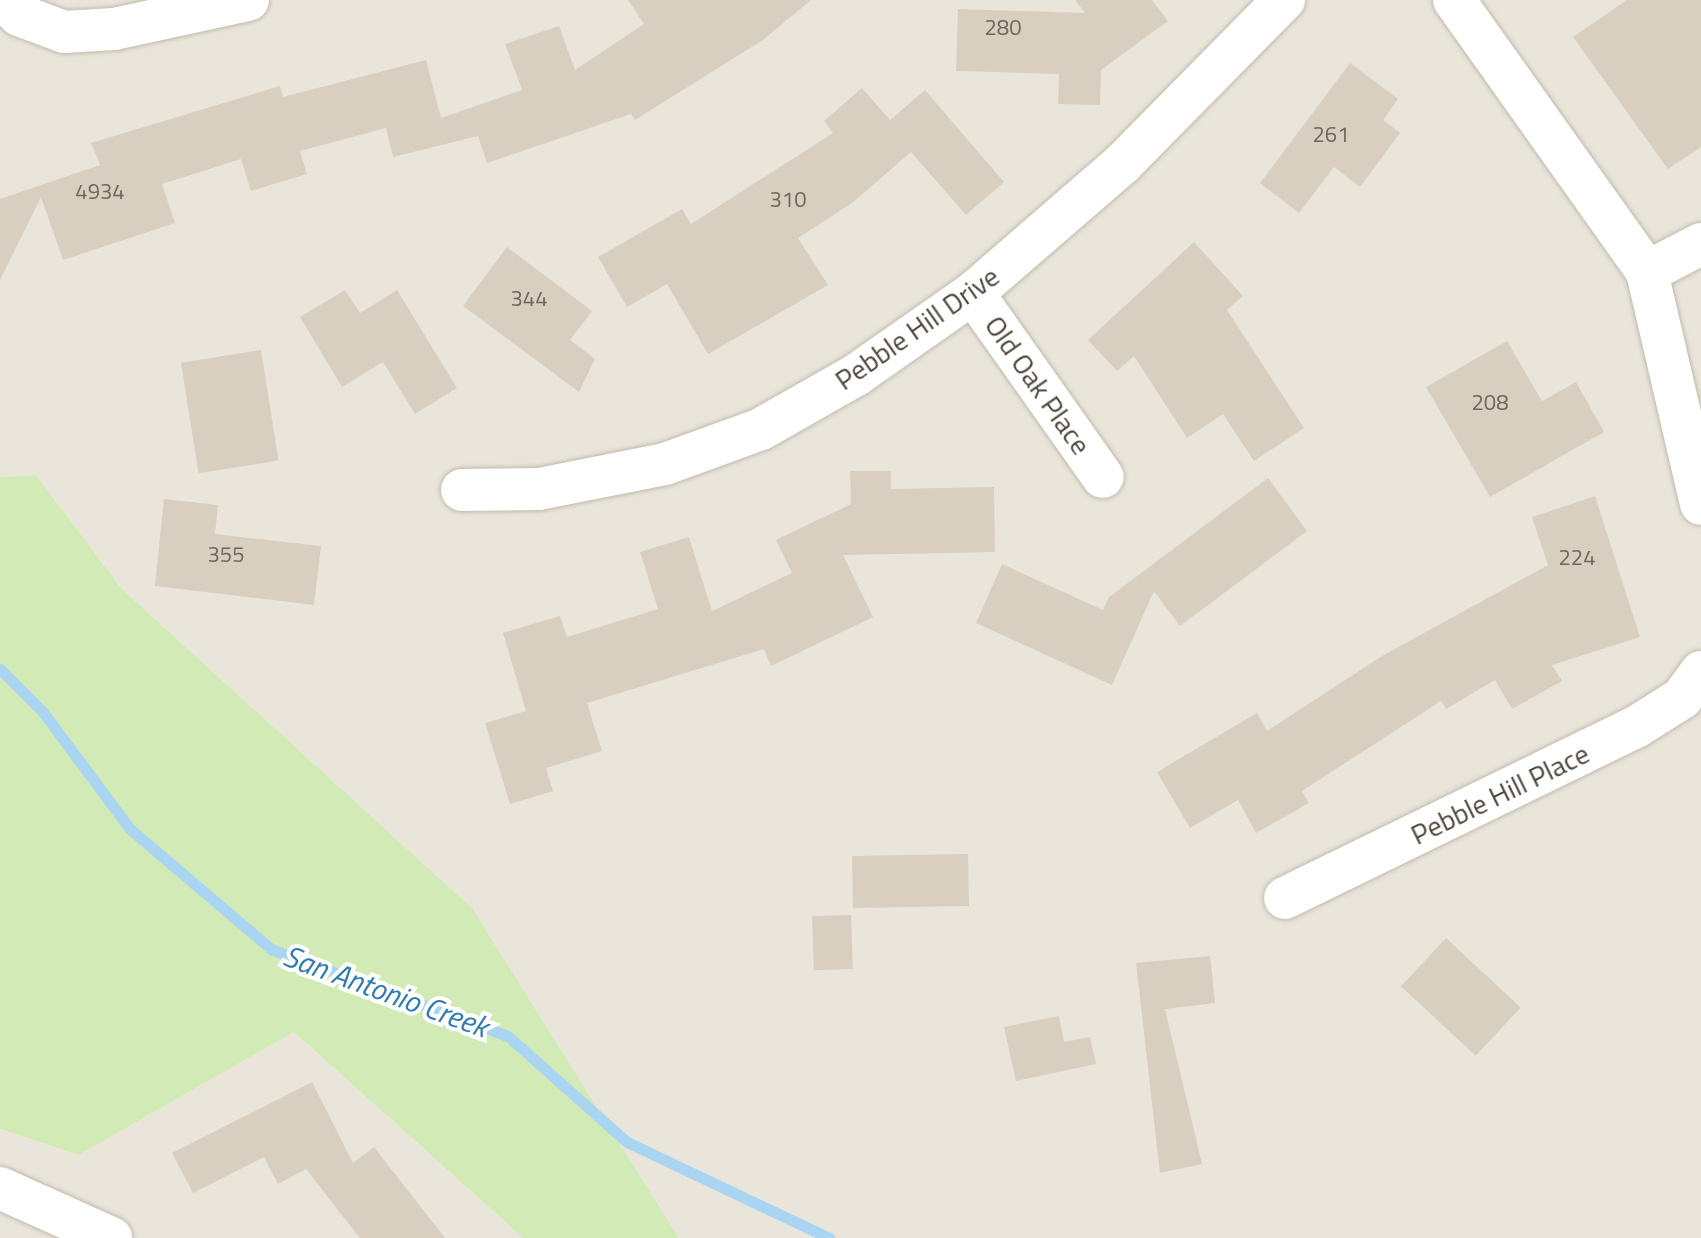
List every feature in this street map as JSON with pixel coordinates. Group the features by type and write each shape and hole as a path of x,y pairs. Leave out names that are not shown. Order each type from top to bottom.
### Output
{"street":[{"path":"4,0 19,15 64,32 114,29 248,0"},
{"name":"Pebble Hill Drive","path":"462,490 540,489 665,464 761,429 856,375 973,294 1122,164 1284,0"},
{"path":"1454,0 1646,272 1701,504"},
{"path":"1646,272 1701,244"},
{"name":"Old Oak Place","path":"973,294 1102,477"},
{"name":"Pebble Hill Place","path":"1285,898 1636,727 1682,698 1701,672"},
{"path":"0,1188 111,1238"}],"shaded area":[{"path":"0,0 1701,0 1701,1238 679,1238 472,908 122,589 36,475 0,477"},
{"path":"294,1032 523,1238 0,1238 0,1129 79,1155"}],"green space":[{"path":"36,475 122,589 472,908 679,1238 523,1238 294,1032 79,1155 0,1129 0,477"}],"building":[{"path":"628,0 811,0 763,40 635,120 631,114 487,163 478,136 393,157 386,128 300,151 307,174 251,191 241,159 162,184 175,223 63,260 41,197 0,280 0,199 100,165 91,143 280,86 283,97 426,60 441,118 522,90 505,44 559,26 575,70 644,24"},
{"path":"1075,0 1152,0 1168,21 1101,70 1100,105 1058,104 1059,74 956,71 958,9 1085,13"},
{"path":"1627,0 1701,0 1701,147 1668,169 1573,37"},
{"path":"1350,63 1398,99 1383,120 1400,133 1360,187 1334,167 1299,213 1260,183"},
{"path":"862,88 890,120 925,90 1004,182 966,215 911,152 852,203 798,238 828,285 708,354 667,284 627,307 598,257 682,209 691,224 833,133 824,121"},
{"path":"1194,242 1243,296 1227,310 1304,428 1254,461 1223,414 1187,438 1134,356 1117,371 1088,340"},
{"path":"507,247 592,311 570,340 595,359 579,392 463,306"},
{"path":"345,290 360,313 397,290 457,388 415,414 383,362 342,387 300,317"},
{"path":"1507,341 1542,401 1576,382 1604,432 1490,497 1426,387"},
{"path":"261,350 279,461 199,473 181,363"},
{"path":"850,471 891,471 891,489 994,487 995,552 843,555 873,617 771,666 764,649 587,703 602,751 546,768 553,791 510,804 485,723 526,711 503,633 560,616 567,637 658,609 640,552 689,537 712,611 792,573 776,540 851,504"},
{"path":"1268,478 1307,531 1180,626 1154,591 1112,685 976,623 1002,564 1103,610 1109,597"},
{"path":"1595,496 1640,637 1552,665 1562,681 1512,709 1495,680 1446,709 1441,701 1302,791 1309,803 1256,833 1238,800 1190,828 1157,772 1257,713 1267,731 1382,656 1548,565 1532,517"},
{"path":"164,499 218,505 215,534 321,546 314,605 155,586"},
{"path":"968,854 969,906 853,908 852,856"},
{"path":"851,915 853,969 814,970 812,916"},
{"path":"1446,938 1521,1008 1476,1056 1401,986"},
{"path":"1210,956 1215,1003 1165,1009 1202,1164 1160,1173 1136,963"},
{"path":"1059,1016 1064,1042 1090,1037 1096,1064 1016,1081 1004,1027"},
{"path":"312,1082 353,1163 374,1147 445,1238 360,1238 306,1169 278,1184 264,1157 193,1193 172,1153"}],"waterway":[{"name":"San Antonio Creek","path":"0,669 43,712 130,829 271,949 508,1036 627,1142 829,1238"}]}
